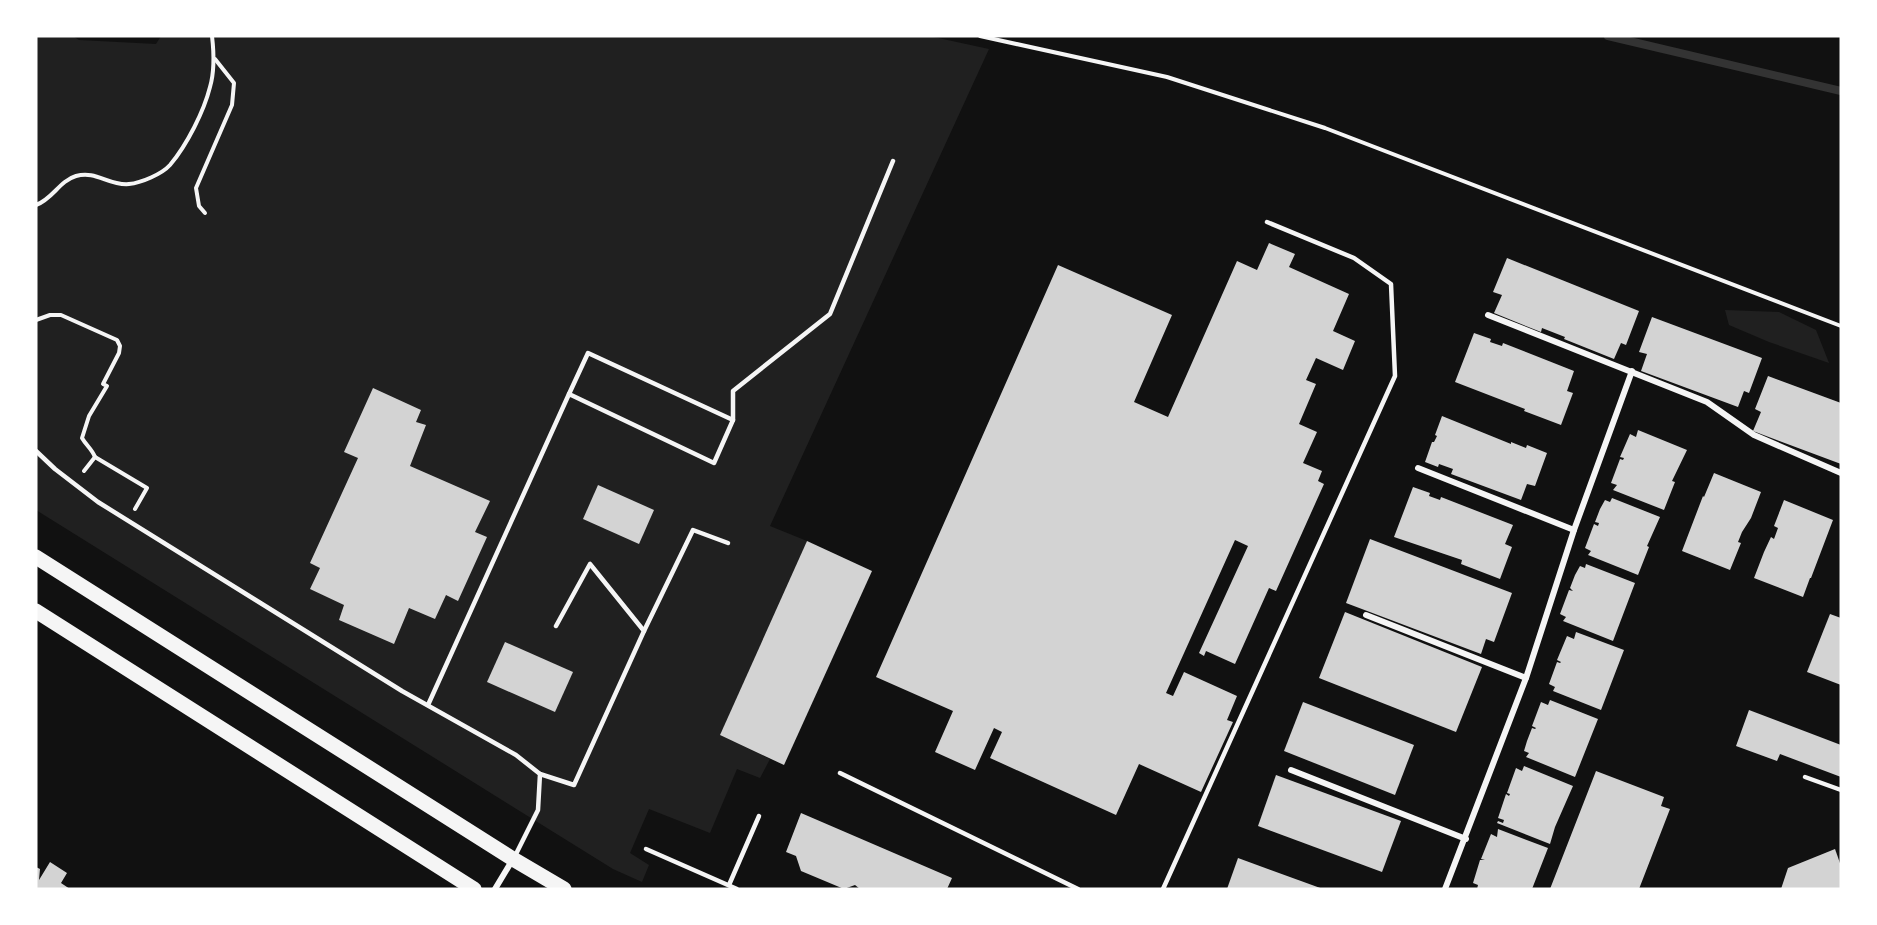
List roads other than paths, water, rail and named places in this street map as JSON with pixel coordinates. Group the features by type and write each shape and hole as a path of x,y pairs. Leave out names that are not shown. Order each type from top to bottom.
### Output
{"main road":[{"path":"36,557 564,889"},
{"path":"36,611 474,889"}],"street":[{"path":"1488,315 1707,402 1754,435 1841,473"},
{"path":"1445,889 1526,678 1574,530 1632,371"},
{"path":"1418,468 1574,530"},
{"path":"1366,615 1526,678"},
{"path":"1291,770 1466,839"},
{"path":"495,889 513,859"}],"lane":[{"path":"569,394 714,463 733,420 733,391 830,314 893,161"},
{"path":"1163,889 1395,376 1391,284 1354,258 1267,222"},
{"path":"428,705 588,353 733,420"},
{"path":"36,451 74,484 128,521 428,705 516,754 540,774 574,785 693,530 728,543"},
{"path":"556,626 590,564 644,631"},
{"path":"840,773 1078,889"},
{"path":"513,859 538,810 540,774"},
{"path":"1805,777 1841,790"},
{"path":"729,885 759,816"},
{"path":"646,849 737,889"}],"waterway":[{"path":"1608,36 1841,91"}]}
